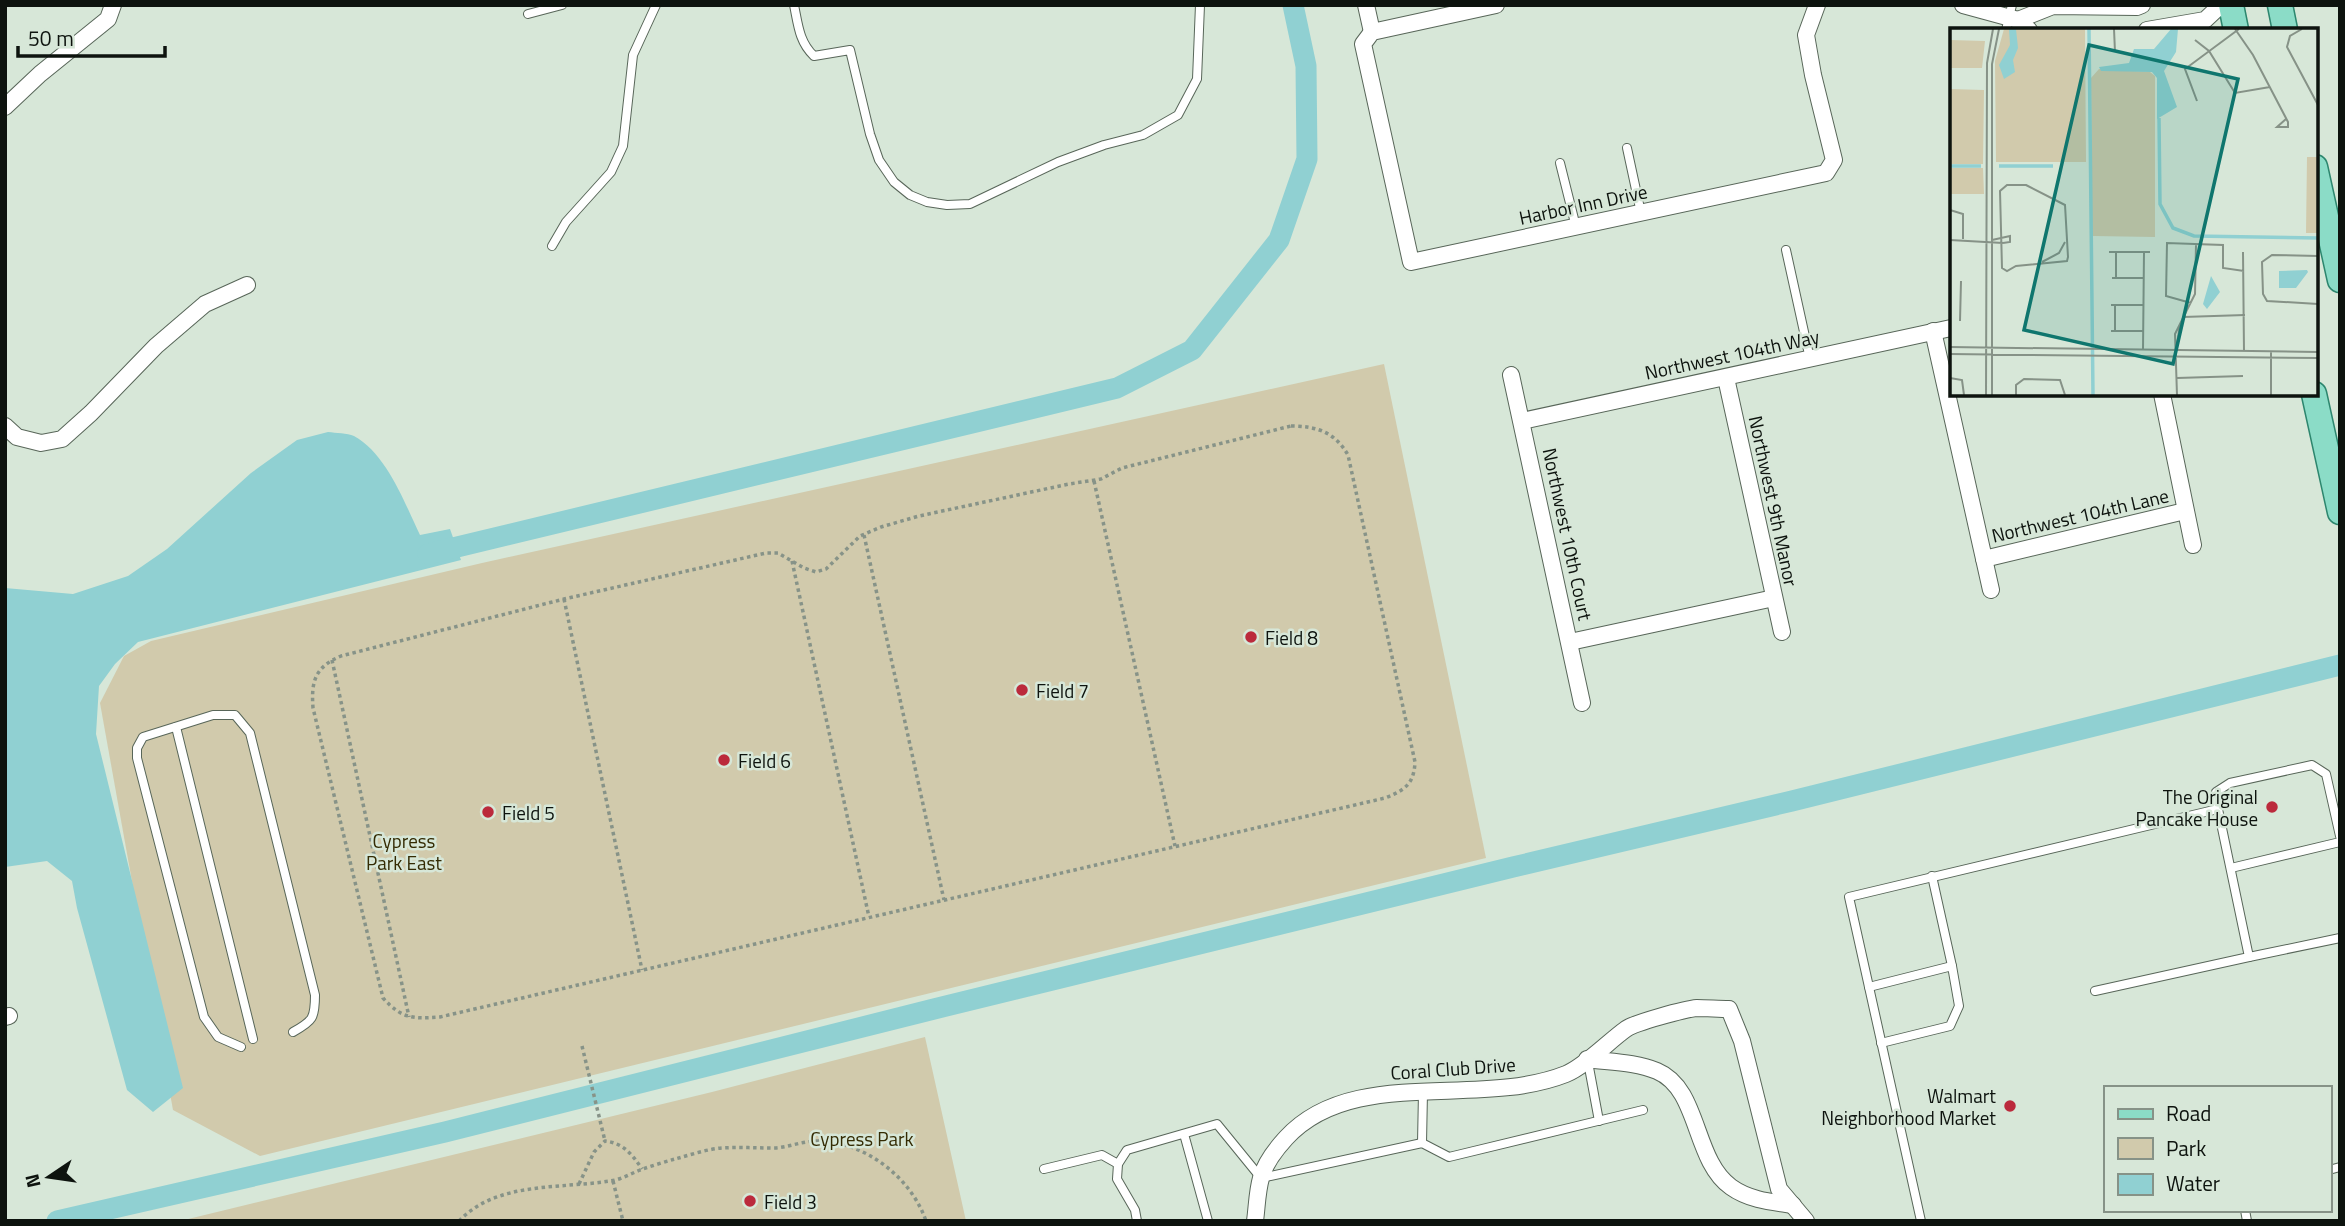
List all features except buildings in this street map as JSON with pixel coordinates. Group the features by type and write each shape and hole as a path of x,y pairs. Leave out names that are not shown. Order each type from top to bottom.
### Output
{"main road":[{"path":"2231,5 2236,28"},
{"path":"2280,5 2285,28"},
{"path":"2317,176 2340,280"},
{"path":"2314,396 2340,512"}],"street":[{"path":"5,107 40,74 108,19 113,5"},
{"name":"Harbor Inn Drive","path":"1366,5 1372,32 1363,44 1411,262 1826,173 1834,160 1806,35 1817,5"},
{"path":"1372,32 1496,5"},
{"path":"1963,5 2014,20 2053,6 2139,6 2144,28"},
{"path":"2157,28 2204,20 2221,5"},
{"path":"5,426 18,437 41,443 62,439 156,346 205,304 247,285"},
{"name":"Northwest 104th Way","path":"1522,421 1950,328"},
{"path":"1933,331 1991,590"},
{"name":"Northwest 10th Court","path":"1511,375 1582,703"},
{"name":"Northwest 9th Manor","path":"1726,378 1782,632"},
{"path":"2162,396 2193,545"},
{"name":"Northwest 104th Lane","path":"1984,559 2185,511"},
{"path":"1570,642 1774,598"},
{"name":"Coral Club Drive","path":"1255,1221 1261,1178 1273,1153 1293,1130 1317,1114 1349,1100 1383,1093 1499,1089 1538,1082 1568,1073 1629,1026 1695,1008 1729,1009 1742,1041 1779,1189 1806,1221"},
{"path":"1587,1059 1658,1071 1678,1086 1713,1168 1731,1186 1760,1201 1793,1205"}],"lane":[{"path":"528,13 562,5"},
{"path":"552,246 566,222 611,172 623,146 633,55 656,5"},
{"path":"794,5 801,38 814,56 850,50 870,134 879,160 894,181 910,195 927,202 947,205 970,204 1069,158 1143,135 1178,115 1197,79 1200,5"},
{"path":"1627,148 1641,213"},
{"path":"1560,163 1576,227"},
{"path":"1786,250 1810,359"},
{"path":"241,1047 218,1037 204,1017 137,758 137,748 143,737 213,715 235,715 250,733 315,995 315,1012 310,1023 293,1032"},
{"path":"176,727 253,1040"},
{"path":"2249,957 2216,792 2230,783 2312,765 2326,774 2340,836"},
{"path":"1921,1221 1849,897 2218,809"},
{"path":"2231,868 2340,842"},
{"path":"1881,1043 1950,1026 1959,1006 1932,876"},
{"path":"2095,991 2340,938"},
{"path":"1868,987 1952,966"},
{"path":"1587,1059 1599,1121"},
{"path":"1422,1143 1423,1092"},
{"path":"1137,1221 1135,1210 1117,1179 1118,1164 1127,1150 1217,1124 1261,1178 1422,1143 1448,1157 1643,1110"},
{"path":"1184,1134 1208,1221"},
{"path":"1044,1169 1102,1155 1118,1164"}],"path":[{"path":"1291,426 1305,426 1331,434 1340,442 1348,455 1415,762 1415,774 1409,785 1385,798 440,1017 409,1017 395,1012 383,998 313,708 311,690 315,679 321,668 332,660 564,599 766,552 778,553 816,572 826,569 864,534 919,516 1094,481 1122,468 1291,426"},
{"path":"1094,481 1175,846"},
{"path":"864,534 944,900"},
{"path":"792,561 869,917"},
{"path":"564,599 642,970"},
{"path":"332,660 409,1017"},
{"path":"582,1046 604,1141"},
{"path":"604,1141 619,1143 634,1156 642,1169"},
{"path":"579,1184 594,1152 604,1141"},
{"path":"459,1221 468,1211 514,1192 613,1181 642,1169 719,1148 778,1148 814,1141 838,1142 863,1150 882,1163 920,1205 926,1221"},
{"path":"613,1181 623,1221"}],"green space":[{"name":"Cypress Park East","path":"1384,364 1486,858 260,1156 173,1110 100,703 124,656 151,641 482,563"},
{"name":"Cypress Park","path":"925,1037 966,1221 180,1221 712,1092"}],"water":[{"path":"328,432 351,435 366,444 394,481 420,535 450,529 461,560 138,642 115,664 99,686 96,734 183,1088 153,1112 127,1090 72,881 47,861 5,867 5,588 73,594 128,576 167,549 251,473 297,440"}],"waterway":[{"path":"428,554 1117,388 1192,350 1279,240 1307,159 1306,66 1293,5"},
{"path":"57,1221 445,1132 934,1009 2340,665"}],"place":[{"name":"Field 8","path":"1251,637"},
{"name":"Field 7","path":"1022,690"},
{"name":"Field 6","path":"724,760"},
{"name":"The Original Pancake House","path":"2272,807"},
{"name":"Field 5","path":"488,812"},
{"name":"Walmart Neighborhood Market","path":"2010,1106"},
{"name":"Field 3","path":"750,1201"}]}
